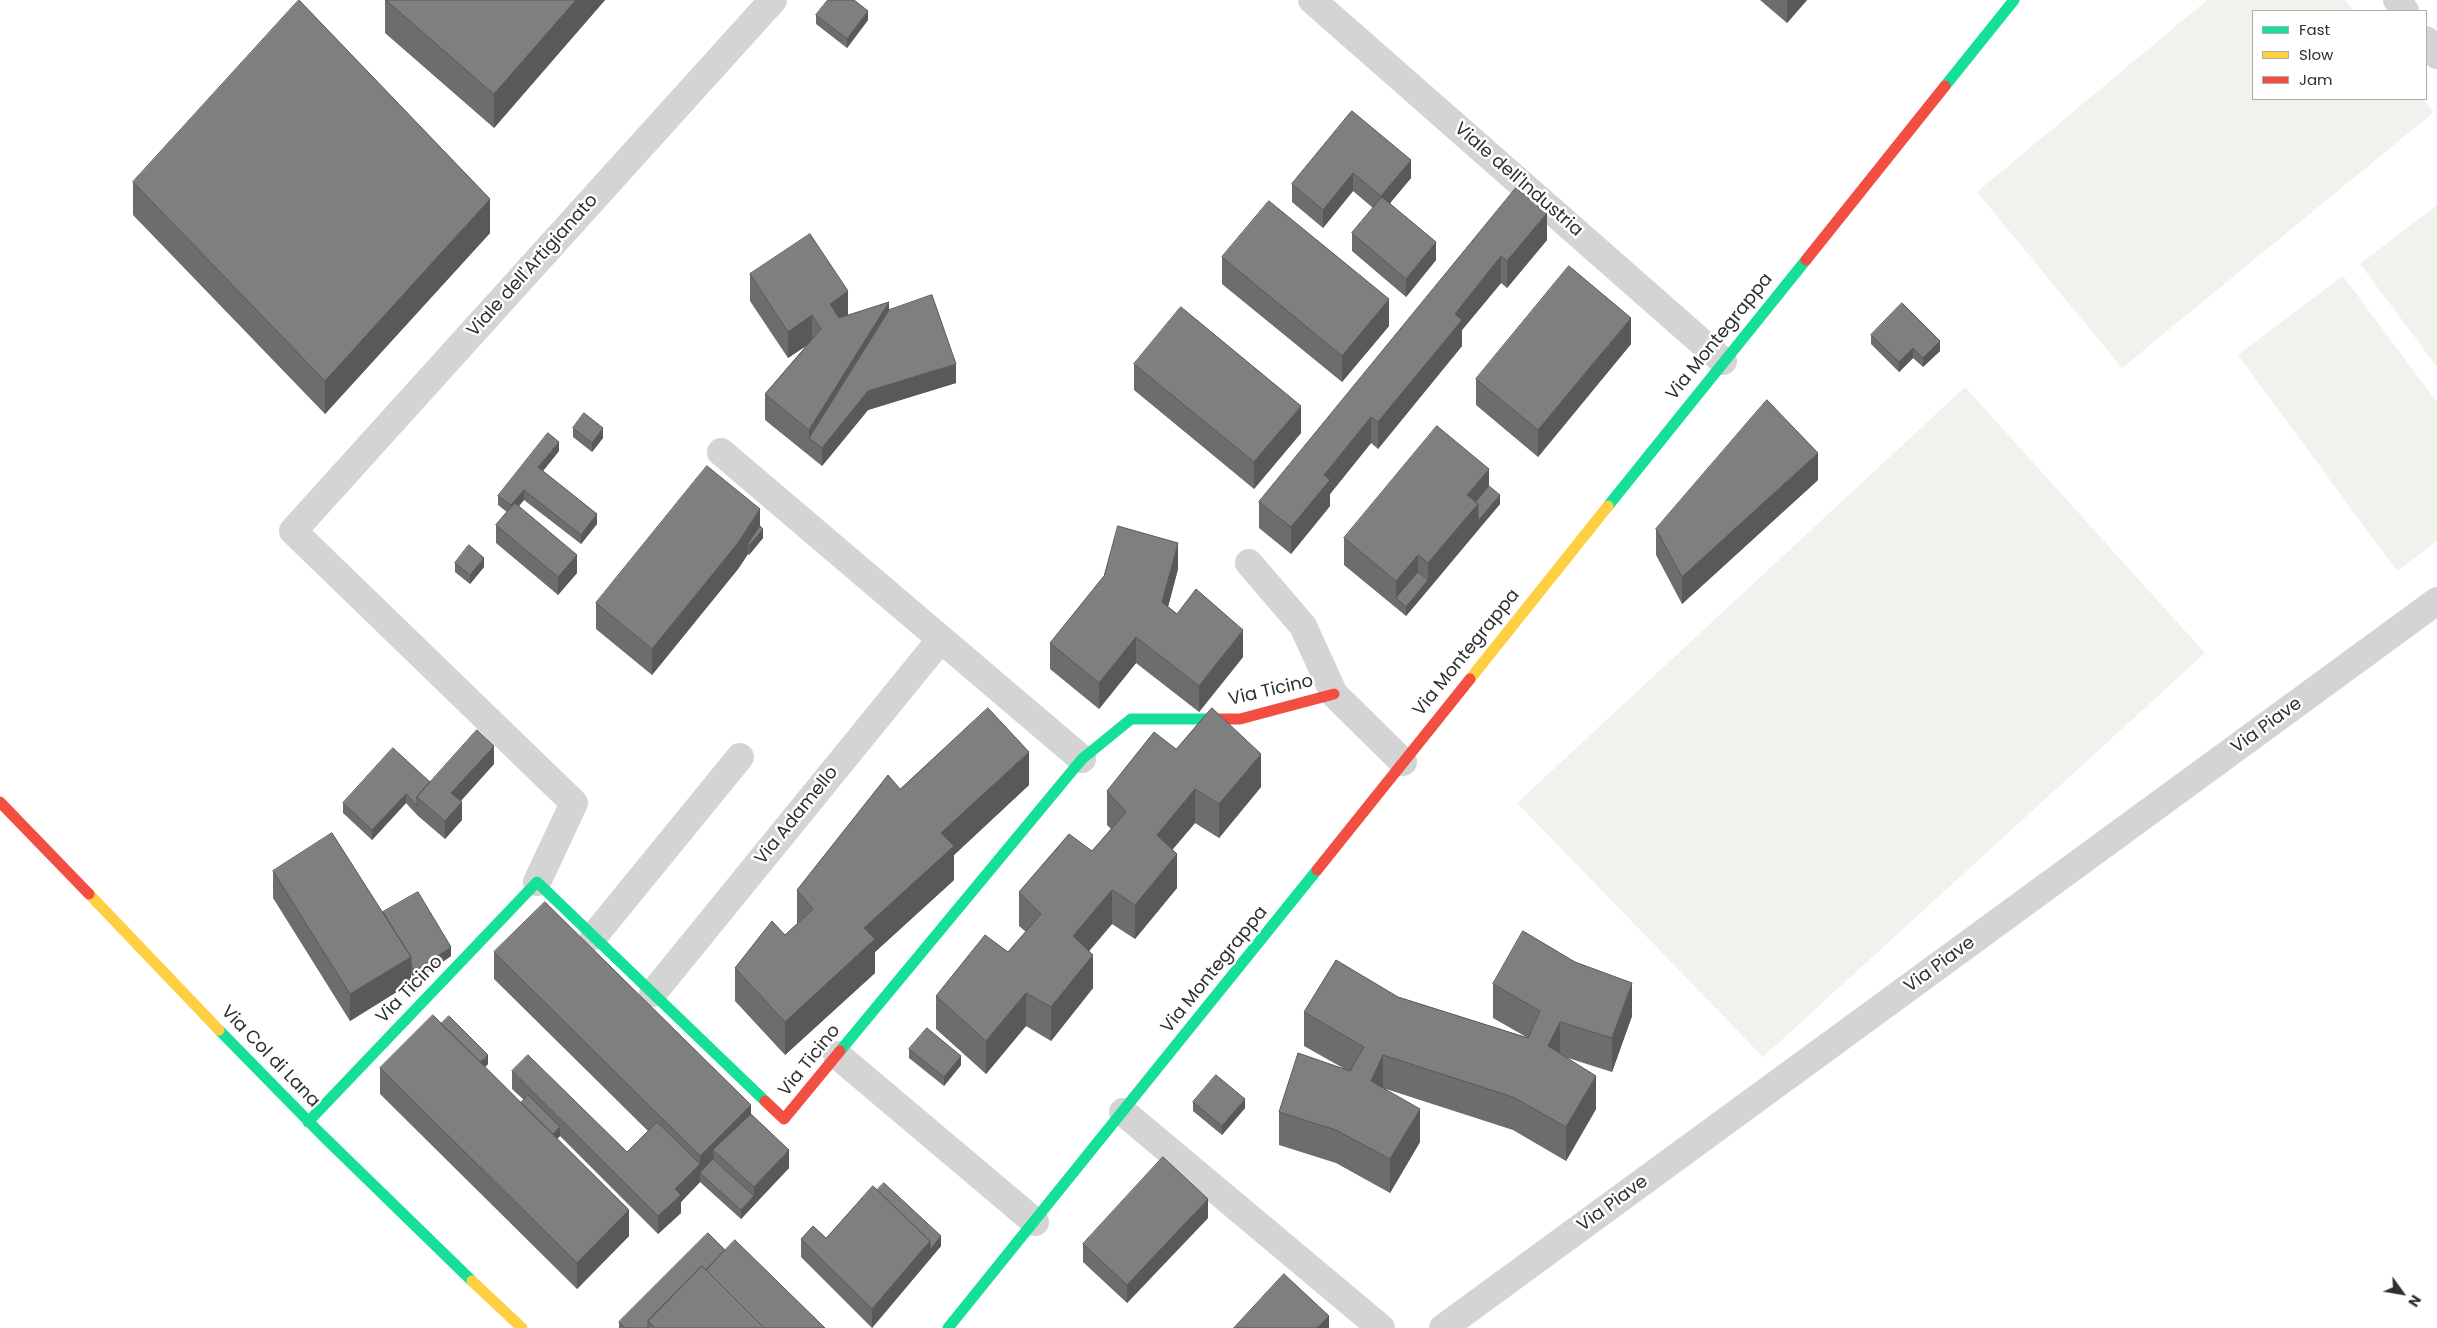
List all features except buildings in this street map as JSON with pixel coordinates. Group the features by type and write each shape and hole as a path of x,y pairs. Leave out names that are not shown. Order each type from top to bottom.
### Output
{"street":[{"name":"Viale dell'Artigianato","path":"537,882 574,803 293,532 773,0"},
{"name":"Viale dell'Industria","path":"1312,0 1723,361"},
{"name":"Via Montegrappa","path":"948,1328 2014,0"},
{"path":"2427,41 2437,55"},
{"path":"721,452 1082,759"},
{"path":"1250,563 1304,626 1334,694 1404,762"},
{"name":"Via Piave","path":"1443,1328 2437,602"},
{"name":"Via Adamello","path":"653,993 941,639"},
{"name":"Via Ticino","path":"308,1122 537,882 784,1119 1082,759 1131,719 1240,719 1334,694"},
{"path":"594,936 740,757"},
{"name":"Via Col di Lana","path":"0,802 308,1122 522,1328"},
{"path":"837,1055 1035,1222"},
{"path":"1123,1112 1381,1328"}],"shaded area":[{"path":"2207,0 2345,0 2353,10 2252,10 2252,100 2424,100 2434,112 2122,368 1977,192"},
{"path":"2437,205 2437,367 2360,264"},
{"path":"2343,276 2437,402 2437,541 2397,571 2238,355"},
{"path":"1965,387 2205,653 1763,1057 1517,803"}],"traffic: fast":[{"path":"1945,86 2014,0"},
{"path":"1608,506 1806,260"},
{"path":"840,1051 1082,759 1131,719 1210,719"},
{"path":"948,1328 1317,870"},
{"path":"308,1122 537,882 765,1101"},
{"path":"219,1030 322,1135 472,1281"}],"traffic: slow":[{"path":"1470,679 1608,506"},
{"path":"89,894 219,1030"},
{"path":"472,1281 522,1328"}],"traffic: jam":[{"path":"1806,260 1945,86"},
{"path":"1317,870 1470,679"},
{"path":"1210,719 1240,719 1334,694"},
{"path":"0,802 89,894"},
{"path":"765,1101 784,1119 840,1051"}]}
